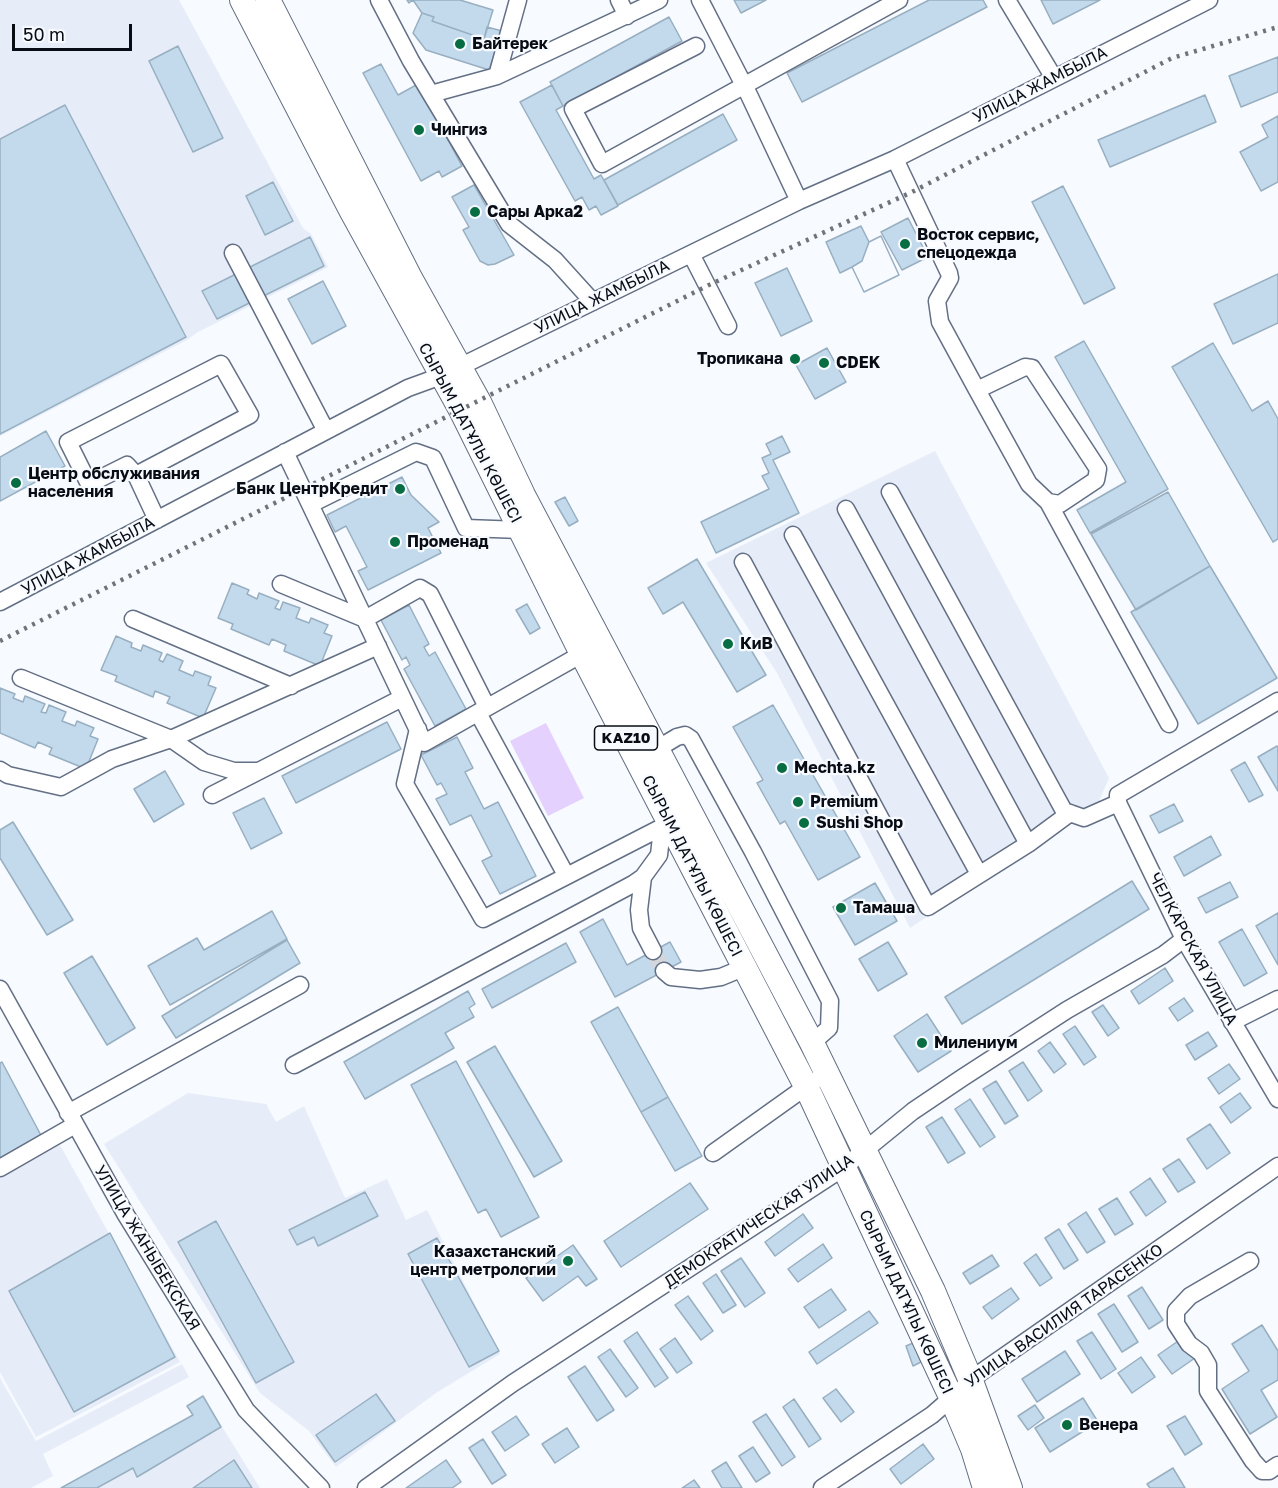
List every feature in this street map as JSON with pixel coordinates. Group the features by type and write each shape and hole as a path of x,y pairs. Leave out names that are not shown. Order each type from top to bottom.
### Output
{"highway":[{"name":"СЫРЫМ ДАТҰЛЫ КӨШЕСІ","path":"242,0 450,371 657,748 812,1043 933,1291 971,1381 1010,1488"},
{"name":"СЫРЫМ ДАТҰЛЫ КӨШЕСІ","path":"268,0 450,371 462,410 582,654 667,825 806,1086 951,1397 973,1449 985,1488"}],"street":[{"path":"379,0 431,94 509,224 555,260 593,302"},
{"path":"497,75 518,0"},
{"path":"619,0 627,16"},
{"path":"431,94 497,75 658,0"},
{"path":"700,0 800,201"},
{"path":"696,46 573,109 602,164 899,0"},
{"path":"1007,0 1054,78"},
{"name":"УЛИЦА ЖАМБЫЛА","path":"0,602 408,388 450,371 800,201 895,159 1209,0"},
{"path":"895,159 949,273 949,280 937,301 937,311 1029,484 1048,502 1169,723"},
{"path":"233,253 326,431"},
{"path":"691,254 728,326"},
{"path":"136,475 250,416 221,364 68,442 89,484 127,465 136,475 157,520"},
{"path":"977,390 1024,367 1032,368 1067,418 1098,469 1096,480 1060,504 1048,502"},
{"path":"311,504 416,452 433,458 466,528 521,530"},
{"path":"285,453 424,743 582,654"},
{"path":"890,492 1064,811 1084,818 1278,701"},
{"path":"846,509 1028,844"},
{"path":"793,535 980,874"},
{"path":"743,562 928,907 1028,844 1070,813"},
{"path":"281,584 364,619"},
{"path":"364,619 420,588 430,594 482,710 566,875"},
{"path":"133,619 291,686"},
{"path":"0,771 8,775 61,787 112,759 171,739 378,646"},
{"path":"21,678 171,739 204,762 234,771 260,771"},
{"path":"212,795 402,698"},
{"path":"418,729 405,784 483,919 667,825"},
{"path":"657,748 677,737 685,735 691,739 753,852 830,1001 829,1028 812,1043"},
{"name":"ЧЕЛКАРСКАЯ УЛИЦА","path":"1118,799 1184,939 1278,1099"},
{"path":"294,1065 643,877 659,855 667,825"},
{"path":"643,877 639,910 641,928 653,951"},
{"name":"ДЕМОКРАТИЧЕСКАЯ УЛИЦА","path":"366,1488 513,1383 843,1168 913,1111 962,1078 1066,1010 1163,955 1184,939"},
{"path":"664,970 671,977 700,980 721,977 743,968"},
{"path":"0,1168 71,1119 300,986"},
{"name":"УЛИЦА ЖАНЫБЕКСКАЯ","path":"0,989 126,1215 246,1410 321,1488"},
{"path":"1232,1022 1278,999"},
{"path":"712,1154 826,1073"},
{"name":"УЛИЦА ВАСИЛИЯ ТАРАСЕНКО","path":"822,1488 932,1415 971,1381 1278,1167"},
{"path":"1250,1261 1190,1296 1176,1311 1176,1324 1189,1344 1201,1353 1208,1365 1208,1391 1253,1461 1262,1471 1269,1471 1278,1465"}],"shaded area":[{"path":"0,0 179,0 303,228 311,234 328,267 0,436"},
{"path":"935,451 1109,778 1096,808 910,928 777,673 706,563"},
{"path":"546,723 584,798 548,816 510,741"},
{"path":"188,1093 266,1104 276,1122 304,1106 345,1198 387,1179 406,1220 427,1210 500,1354 436,1393 336,1467 309,1431 260,1393 104,1144"},
{"path":"60,1145 180,1362 36,1437 0,1372 0,1178"},
{"path":"182,1364 189,1377 43,1454 53,1476 31,1488 0,1488 0,1378 36,1441"},
{"path":"203,1396 260,1488 61,1488 192,1416 187,1406"}],"building":[{"path":"413,0 460,0 493,10 484,39 432,21 434,17 422,13"},
{"path":"734,0 766,0 741,13"},
{"path":"929,0 983,0 987,7 802,102 787,73"},
{"path":"1041,0 1100,0 1053,24"},
{"name":"Байтерек","path":"422,13 434,17 432,21 484,39 487,27 502,31 489,70 426,50 413,33"},
{"path":"669,17 682,41 563,106 550,82"},
{"path":"178,46 223,138 193,152 149,61"},
{"path":"1278,57 1278,92 1241,107 1229,76"},
{"name":"Чингиз","path":"381,64 398,95 418,84 462,166 442,177 439,171 421,181 363,73"},
{"path":"552,85 563,106 556,110 594,179 601,175 618,206 601,215 596,206 589,210 582,197 575,201 520,102"},
{"path":"1205,95 1216,122 1110,167 1098,140"},
{"path":"65,105 186,337 0,434 0,139"},
{"path":"723,114 737,140 618,205 604,180"},
{"path":"1278,116 1278,182 1261,191 1240,152 1268,137 1262,125"},
{"path":"273,182 293,221 265,235 246,196"},
{"name":"Сары Арка2","path":"474,185 514,255 495,264 488,265 480,261 463,230 469,227 452,197"},
{"path":"1063,186 1115,288 1084,304 1032,202"},
{"name":"Восток сервис, спецодежда","path":"908,218 928,257 902,270 881,232"},
{"path":"861,226 869,242 881,236 899,275 864,292 852,267 840,273 826,242"},
{"path":"881,236 899,275 864,292 852,267 862,261 869,242"},
{"path":"310,237 324,266 217,319 202,291"},
{"path":"787,268 812,321 781,336 755,283"},
{"path":"1278,274 1278,323 1233,344 1214,304"},
{"path":"323,281 346,326 312,344 288,299"},
{"path":"1084,341 1168,489 1090,533 1077,510 1126,482 1055,357"},
{"path":"1213,343 1252,411 1268,401 1278,419 1278,539 1273,542 1172,367"},
{"path":"827,348 846,382 815,399 796,365"},
{"name":"Центр обслуживания наcеления","path":"46,431 65,466 0,501 0,457"},
{"path":"782,436 790,452 773,460 799,513 716,553 701,522 769,489 762,476 769,473 762,458 771,454 766,444"},
{"name":"Променад","path":"402,477 411,495 439,522 428,528 441,553 368,590 358,571 367,567 346,526 335,532 327,515"},
{"path":"1168,492 1210,566 1136,610 1091,534"},
{"path":"565,497 578,521 569,526 555,502"},
{"path":"479,542 483,546 479,550 475,546"},
{"name":"КиВ","path":"697,559 766,675 737,692 683,602 663,614 648,588"},
{"path":"1210,566 1277,678 1198,724 1131,612"},
{"path":"232,583 249,590 247,594 257,599 259,593 279,601 275,608 280,610 283,602 300,608 296,618 309,623 311,618 328,625 324,633 332,636 320,666 284,651 286,645 272,639 269,645 231,629 233,624 218,618"},
{"path":"527,604 540,628 530,634 516,610"},
{"path":"409,605 429,644 424,647 429,656 435,652 466,709 435,726 404,669 410,665 406,657 402,660 381,620"},
{"path":"116,636 132,643 131,647 141,651 143,645 162,653 159,660 163,662 167,654 183,661 179,670 193,676 195,671 211,677 208,685 216,688 203,718 167,703 170,697 155,691 153,697 115,681 117,676 101,670"},
{"path":"0,688 15,694 13,698 23,702 25,696 45,704 41,712 46,713 49,705 66,712 62,721 75,726 77,721 94,728 90,736 98,739 86,769 49,754 52,748 38,742 35,748 0,733"},
{"name":"Premium","path":"773,705 860,857 818,880 785,821 780,824 757,783 763,780 733,727"},
{"path":"387,722 401,749 296,803 282,776"},
{"path":"457,737 473,768 465,772 484,809 498,802 536,876 500,894 482,861 492,856 471,815 450,825 436,799 447,794 441,783 437,785 421,755"},
{"path":"1277,746 1278,748 1278,791 1258,757"},
{"path":"1245,762 1263,795 1249,802 1231,770"},
{"path":"165,771 184,804 154,822 134,789"},
{"path":"264,798 282,833 251,849 233,813"},
{"path":"1174,804 1183,821 1159,833 1150,816"},
{"path":"13,822 73,920 47,935 0,858 0,830"},
{"path":"1211,836 1221,855 1184,876 1174,857"},
{"path":"1132,881 1149,909 962,1024 945,997"},
{"path":"1230,882 1238,897 1206,913 1198,898"},
{"path":"875,883 897,921 855,945 833,907"},
{"path":"272,911 287,939 170,1005 148,966 197,938 204,950"},
{"path":"1278,913 1278,965 1256,926"},
{"path":"603,919 627,965 670,942 681,962 615,997 580,932"},
{"path":"1242,929 1267,973 1244,986 1219,942"},
{"path":"287,940 300,963 176,1038 162,1016"},
{"path":"888,942 907,974 878,991 859,959"},
{"path":"566,943 576,962 492,1008 482,989"},
{"path":"92,956 135,1028 107,1045 64,973"},
{"path":"1165,968 1173,981 1139,1004 1131,991"},
{"path":"468,991 475,1004 469,1008 474,1017 445,1033 454,1048 365,1099 344,1062"},
{"path":"1184,998 1193,1011 1178,1021 1169,1008"},
{"path":"1103,1005 1119,1028 1108,1036 1092,1012"},
{"path":"618,1007 668,1097 641,1112 591,1022"},
{"name":"Милениум","path":"927,1014 951,1051 918,1072 894,1036"},
{"path":"1075,1026 1096,1057 1084,1065 1063,1034"},
{"path":"1208,1032 1217,1046 1195,1060 1186,1045"},
{"path":"1050,1042 1066,1064 1054,1073 1038,1051"},
{"path":"495,1046 562,1161 534,1177 467,1062"},
{"path":"456,1061 539,1217 501,1237 486,1209 478,1213 411,1085"},
{"path":"2,1062 44,1141 0,1164 0,1063"},
{"path":"1023,1062 1042,1091 1028,1101 1009,1071"},
{"path":"1229,1064 1240,1079 1219,1094 1208,1078"},
{"path":"996,1081 1018,1116 1005,1124 983,1089"},
{"path":"1240,1093 1251,1108 1231,1123 1220,1107"},
{"path":"668,1097 702,1156 675,1171 641,1112"},
{"path":"970,1099 995,1137 980,1147 955,1109"},
{"path":"942,1117 965,1153 948,1163 926,1127"},
{"path":"1210,1124 1230,1153 1207,1169 1187,1139"},
{"path":"1179,1159 1195,1182 1178,1192 1163,1169"},
{"path":"1150,1178 1166,1202 1146,1216 1130,1192"},
{"path":"690,1183 708,1209 621,1267 604,1241"},
{"path":"365,1192 378,1216 318,1246 314,1237 297,1245 289,1230"},
{"path":"1117,1198 1133,1224 1115,1235 1099,1209"},
{"path":"1086,1212 1105,1242 1087,1253 1068,1224"},
{"path":"803,1214 813,1228 775,1256 765,1242"},
{"path":"216,1221 294,1362 256,1383 178,1242"},
{"path":"1059,1229 1078,1260 1064,1269 1045,1238"},
{"path":"110,1233 175,1357 74,1412 9,1291"},
{"path":"437,1238 499,1351 469,1367 408,1254"},
{"path":"823,1244 832,1258 798,1282 788,1269"},
{"name":"Казахстанский центр метрологии","path":"573,1245 597,1279 586,1286 578,1276 543,1301 526,1278"},
{"path":"1036,1254 1052,1278 1040,1286 1024,1263"},
{"path":"992,1255 999,1266 970,1284 963,1273"},
{"path":"741,1258 765,1293 745,1307 721,1271"},
{"path":"716,1274 736,1305 723,1313 703,1283"},
{"path":"1142,1287 1163,1320 1149,1329 1128,1296"},
{"path":"1011,1288 1019,1299 992,1319 983,1307"},
{"path":"831,1289 846,1310 819,1328 804,1307"},
{"path":"688,1296 713,1331 701,1340 675,1305"},
{"path":"1114,1304 1138,1342 1122,1352 1098,1314"},
{"path":"869,1311 878,1323 817,1364 809,1352"},
{"path":"1262,1325 1278,1351 1278,1380 1261,1390 1277,1417 1250,1434 1222,1389 1249,1371 1232,1344"},
{"path":"637,1332 668,1378 655,1387 624,1341"},
{"path":"1092,1332 1116,1369 1101,1379 1077,1341"},
{"path":"675,1338 692,1363 677,1373 660,1349"},
{"path":"1181,1339 1195,1358 1172,1374 1158,1355"},
{"path":"913,1343 921,1362 913,1366 906,1346"},
{"path":"610,1349 638,1388 626,1397 598,1357"},
{"path":"1065,1351 1080,1374 1037,1402 1022,1379"},
{"path":"1141,1357 1155,1377 1132,1393 1118,1373"},
{"path":"585,1366 614,1410 597,1421 568,1377"},
{"path":"836,1389 854,1412 841,1422 823,1398"},
{"path":"376,1394 395,1421 335,1462 316,1435"},
{"path":"203,1396 221,1427 137,1477 133,1468 97,1488 61,1488 193,1415 187,1406"},
{"name":"Венера","path":"1083,1398 1098,1422 1050,1452 1035,1428"},
{"path":"794,1399 821,1439 809,1447 783,1407"},
{"path":"1035,1405 1044,1418 1028,1430 1018,1416"},
{"path":"766,1414 795,1457 782,1466 753,1422"},
{"path":"516,1416 529,1435 505,1451 492,1432"},
{"path":"1185,1416 1202,1444 1185,1455 1167,1426"},
{"path":"567,1428 579,1447 555,1463 542,1444"},
{"path":"483,1439 506,1475 492,1484 469,1448"},
{"path":"923,1444 934,1459 901,1484 890,1469"},
{"path":"753,1447 770,1473 756,1482 739,1456"},
{"path":"234,1460 252,1488 193,1488"},
{"path":"446,1460 461,1482 452,1488 406,1488"},
{"path":"726,1462 742,1488 722,1488 712,1471"},
{"path":"1173,1468 1185,1488 1150,1488 1147,1484"},
{"path":"694,1480 700,1488 682,1488"}],"tunnel":[{"path":"653,951 664,971"}],"railway":[{"path":"0,641 709,285 912,192 1172,58 1278,27"}],"place":[{"name":"Байтерек","path":"460,44"},
{"name":"Чингиз","path":"419,130"},
{"name":"Сары Арка2","path":"475,212"},
{"name":"Восток сервис, спецодежда","path":"905,244"},
{"name":"Тропикана","path":"795,359"},
{"name":"CDEK","path":"824,363"},
{"name":"Центр обслуживания наcеления","path":"16,483"},
{"name":"Банк ЦентрКредит","path":"400,489"},
{"name":"Променад","path":"395,542"},
{"name":"КиВ","path":"728,644"},
{"name":"Mechta.kz","path":"782,768"},
{"name":"Premium","path":"798,802"},
{"name":"Sushi Shop","path":"804,823"},
{"name":"Тамаша","path":"841,908"},
{"name":"Милениум","path":"922,1043"},
{"name":"Казахстанский центр метрологии","path":"568,1261"},
{"name":"Венера","path":"1067,1425"}]}
